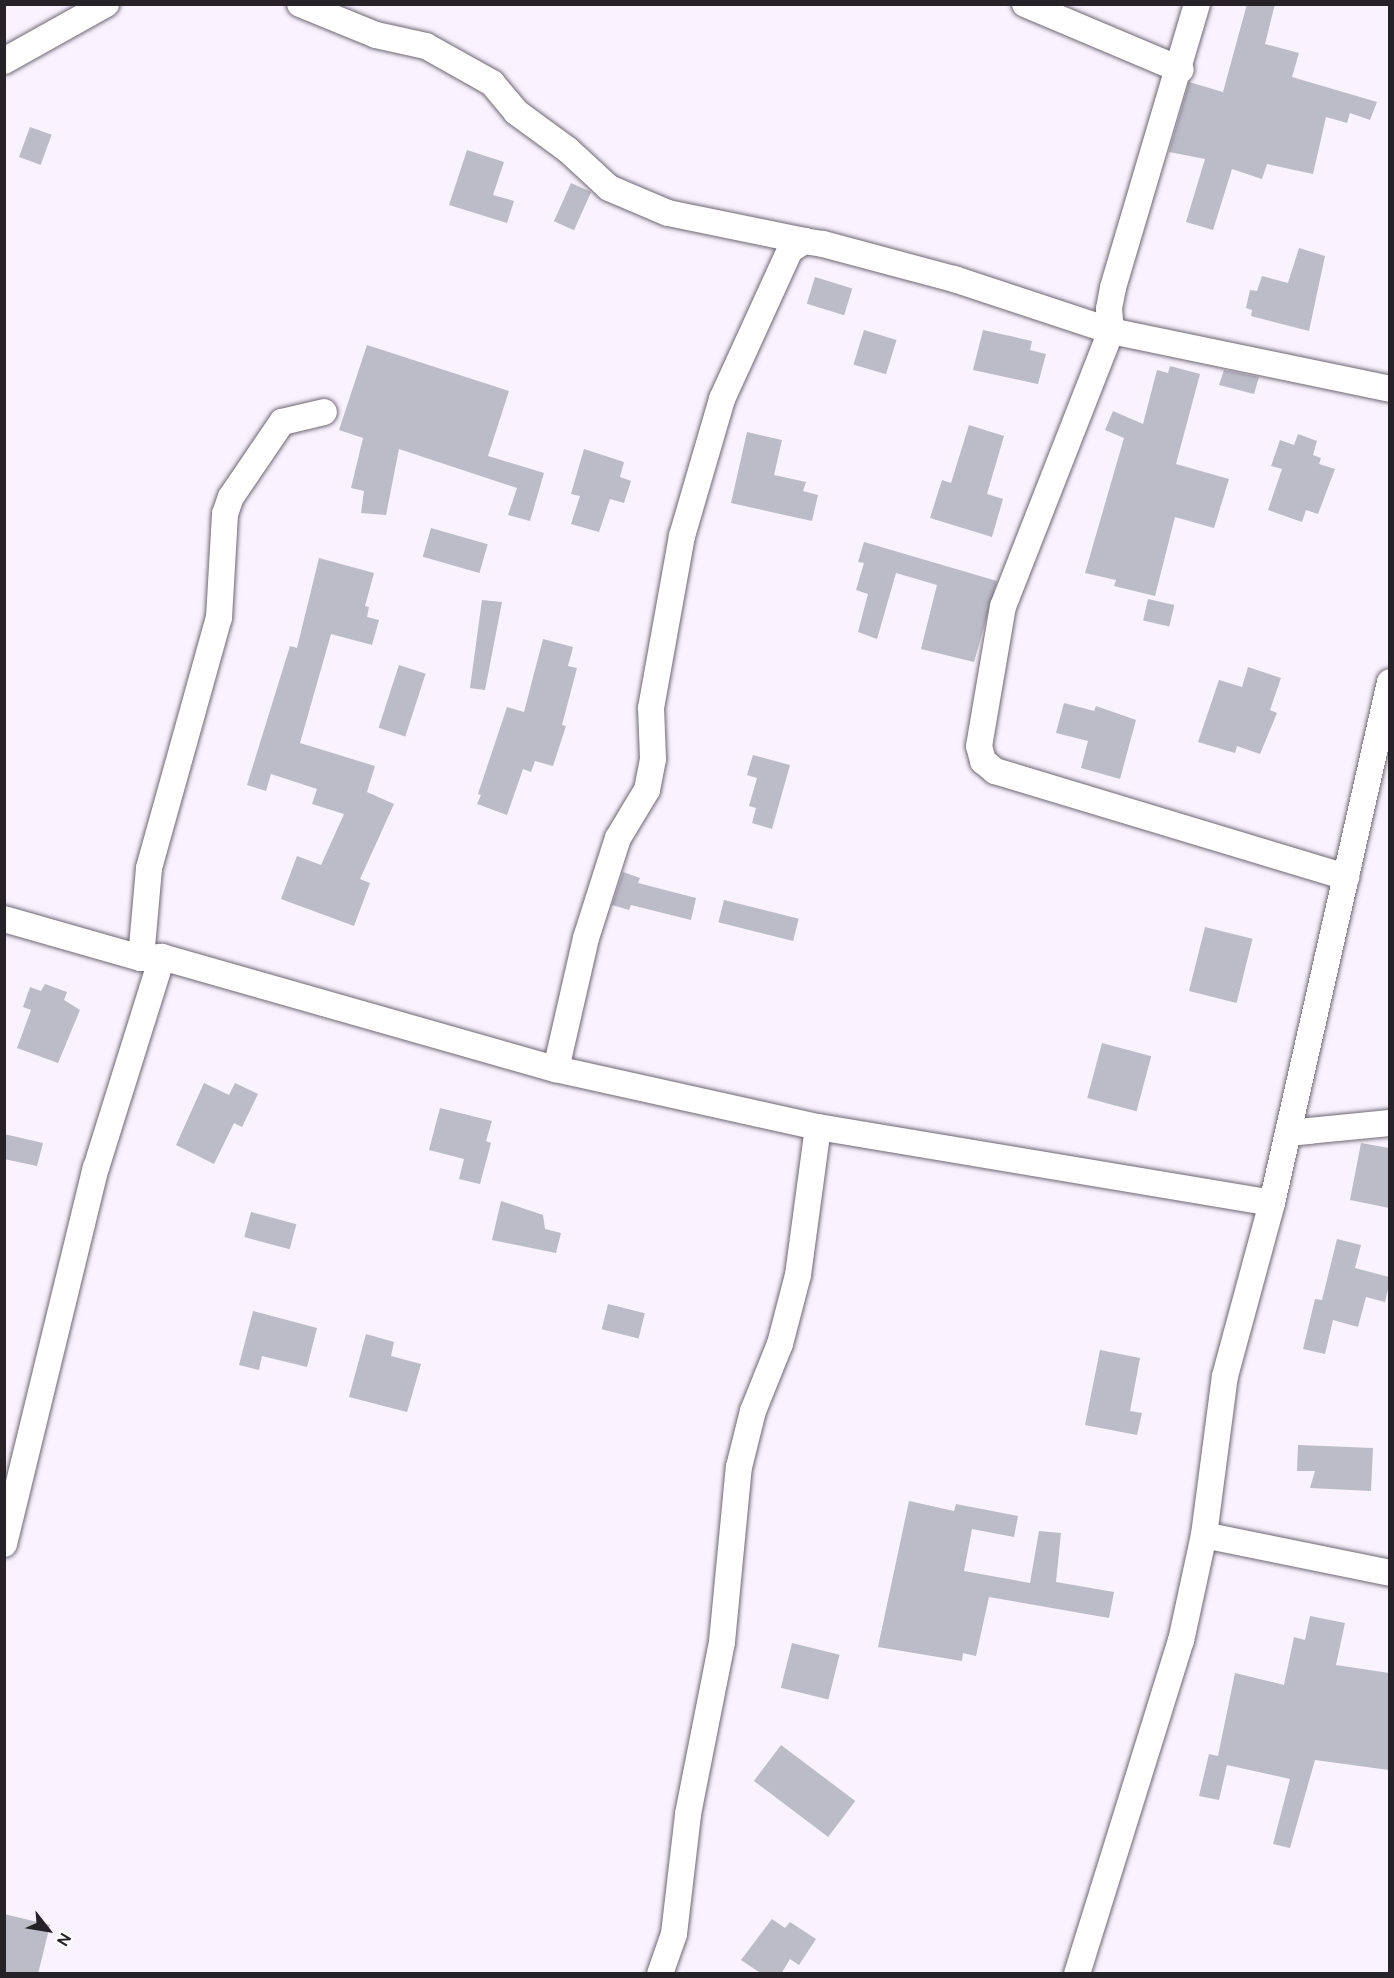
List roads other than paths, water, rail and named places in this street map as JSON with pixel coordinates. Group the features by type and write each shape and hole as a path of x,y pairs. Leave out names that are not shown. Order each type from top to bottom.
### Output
{"street":[{"path":"4,61 106,4"},
{"path":"300,4 376,35 426,46 492,83 516,112 568,150 609,188 668,213 804,241 954,279 1112,331 1389,389"},
{"path":"1025,4 1181,70"},
{"path":"1197,4 1181,70 1113,288 1109,309 1112,331 1003,606 979,746 983,760 995,771 1346,877"},
{"path":"556,1069 586,938 618,838 647,790 653,759 651,708 682,536 722,399 790,250 804,241"},
{"path":"4,1544 74,1274 96,1168 151,957 149,868 219,618 224,526 231,497 282,422 324,412"},
{"path":"1077,1974 1181,1641 1204,1535 1225,1376 1272,1203 1389,686"},
{"path":"4,919 151,957 556,1069 818,1127 1106,1172 1272,1203"},
{"path":"1287,1133 1389,1123"},
{"path":"660,1974 674,1934 688,1814 722,1642 739,1467 753,1411 780,1344 798,1275 818,1127"},
{"path":"1204,1535 1389,1573"}]}
